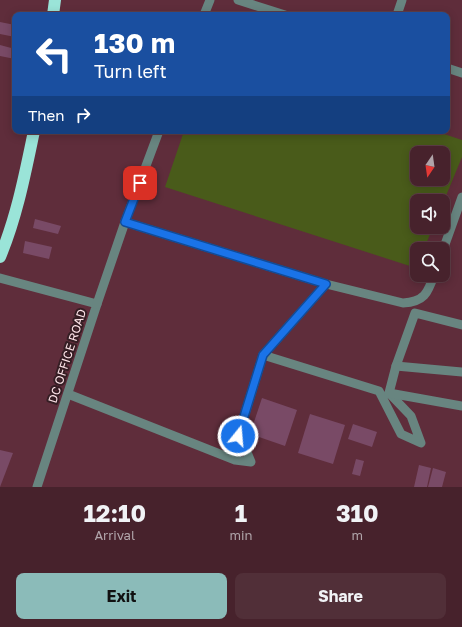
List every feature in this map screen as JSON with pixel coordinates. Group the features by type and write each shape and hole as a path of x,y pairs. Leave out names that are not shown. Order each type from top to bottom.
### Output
{"highway":[{"path":"53,12 55,0"},
{"path":"0,256 7,240 20,196 33,134"}],"street":[{"path":"205,12 210,0"},
{"path":"238,0 276,12"},
{"path":"398,12 400,1"},
{"path":"450,69 462,73"},
{"path":"97,304 125,222 159,134"},
{"path":"446,242 462,197"},
{"path":"125,222 326,284 403,304 415,303 428,293 432,282"},
{"name":"DC OFFICE ROAD","path":"0,278 97,304 37,487"},
{"path":"68,394 235,460 251,462 244,445 238,436 263,355 326,284"},
{"path":"390,392 396,366 415,314 462,325"},
{"path":"263,355 379,390 401,434 421,443 411,416 390,392"},
{"path":"396,366 462,372"},
{"path":"390,392 462,406"}],"shaded area":[{"path":"183,134 444,134 462,140 462,157 447,194 410,194 410,234 430,234 427,242 410,242 410,266 165,187"}],"building":[{"path":"0,22 12,24 12,36 0,34"},
{"path":"0,45 12,48 12,58 0,56"},
{"path":"35,219 61,226 58,234 33,228"},
{"path":"25,241 52,247 49,259 23,253"},
{"path":"262,398 297,410 285,446 250,434"},
{"path":"310,414 345,425 333,464 298,453"},
{"path":"353,424 377,432 372,447 348,439"},
{"path":"0,450 13,453 0,487"},
{"path":"356,459 364,461 360,476 352,474"},
{"path":"419,465 431,468 427,487 414,487"},
{"path":"433,468 446,472 442,487 428,487"}],"route":[{"path":"140,183 125,222 326,284 263,355 238,436"}]}
